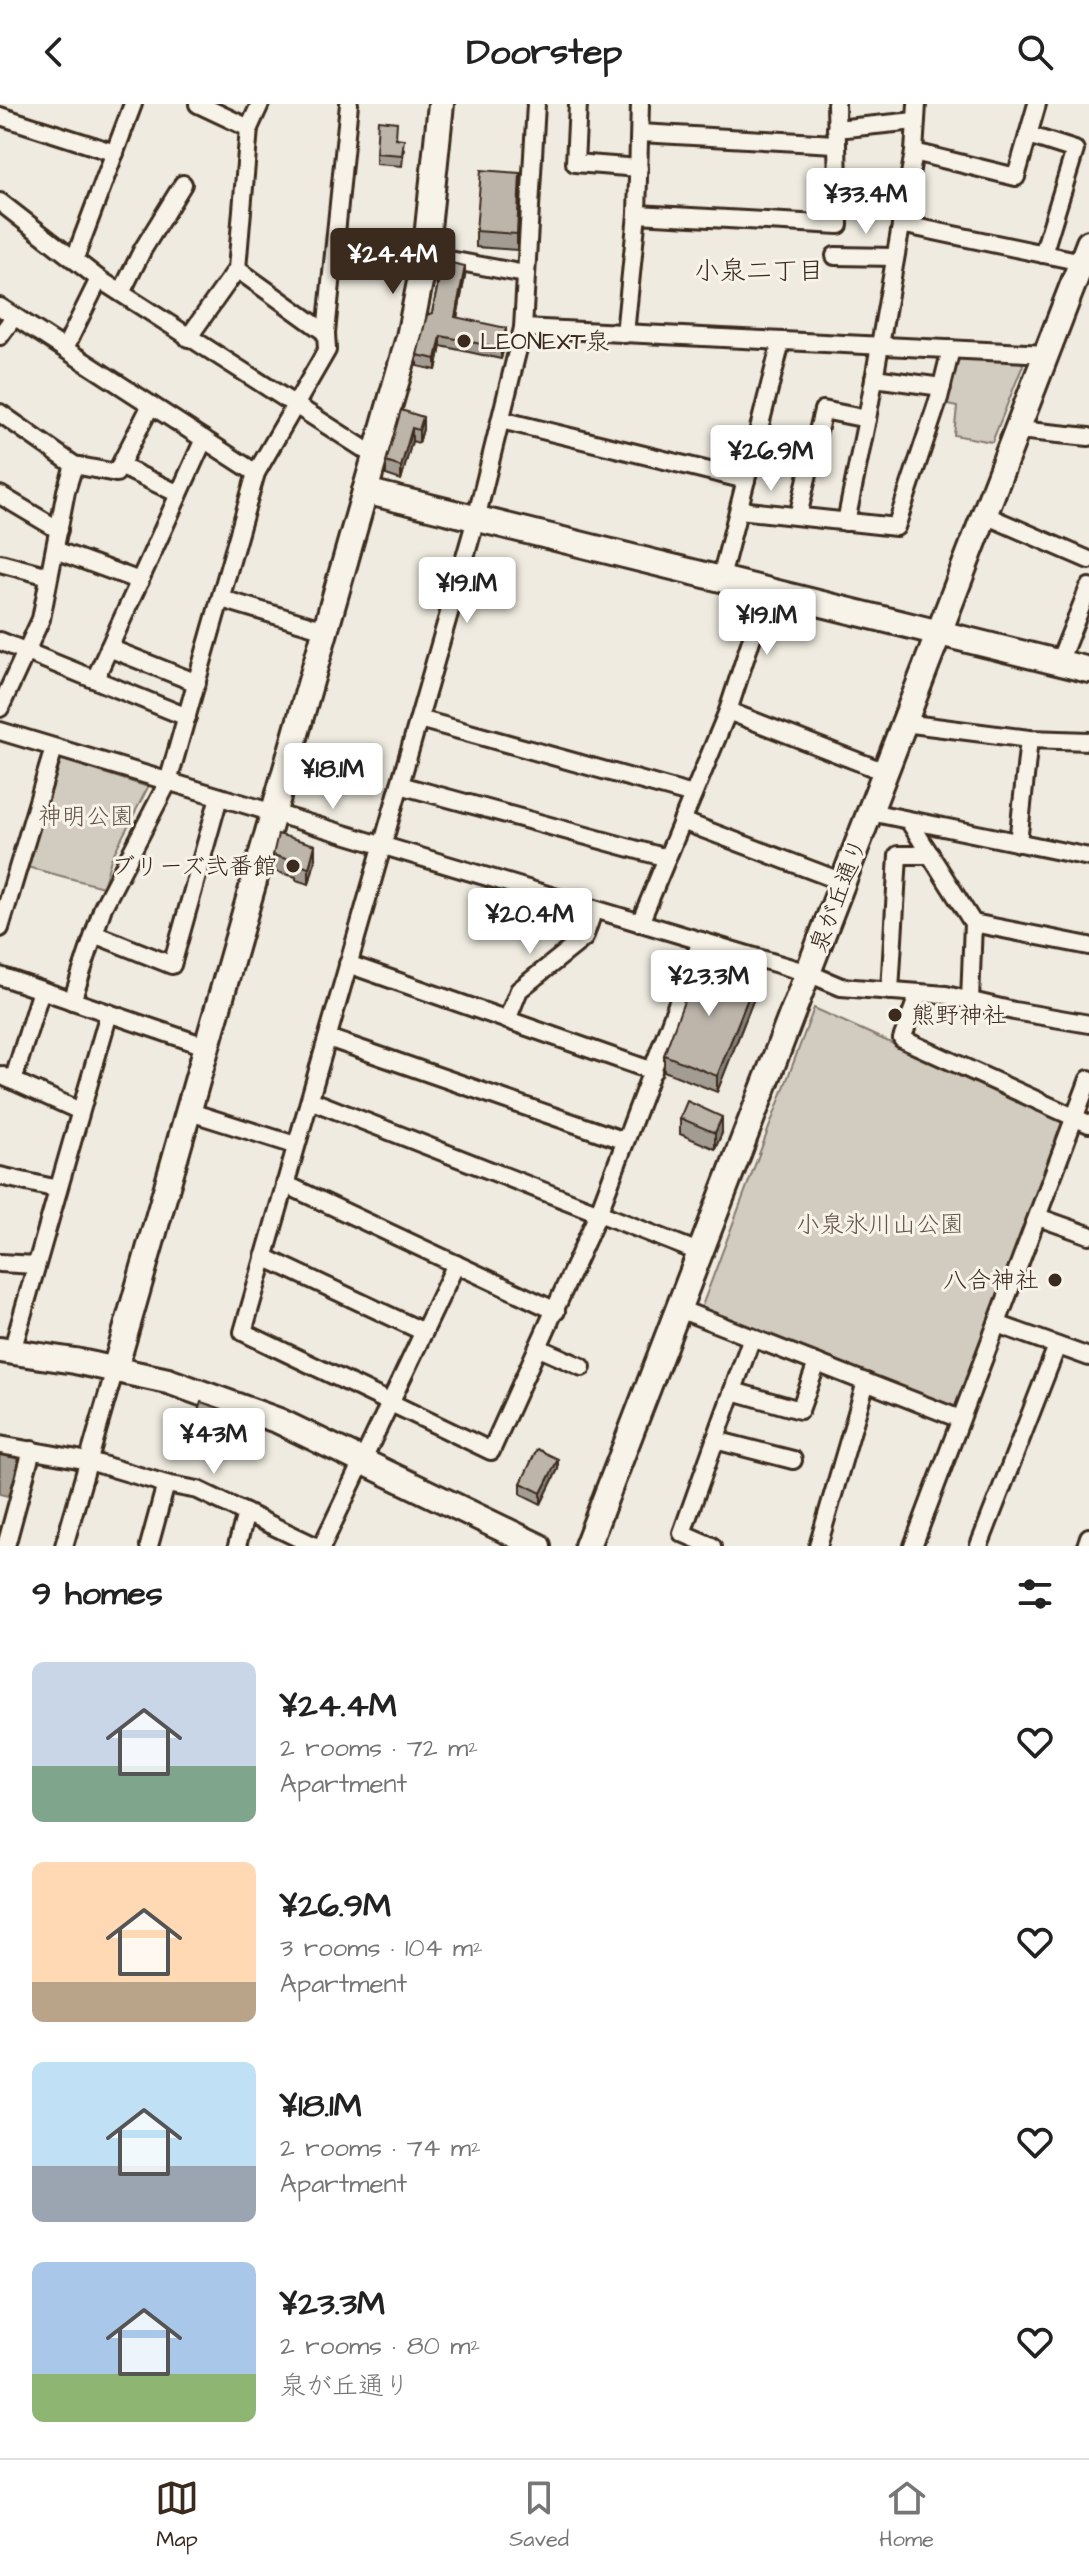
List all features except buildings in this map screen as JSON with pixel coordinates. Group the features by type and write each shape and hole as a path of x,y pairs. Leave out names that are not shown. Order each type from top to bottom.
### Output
{"street":[{"path":"75,258 133,104"},
{"path":"198,104 249,128"},
{"path":"188,338 237,269 249,128 260,104"},
{"path":"72,1001 103,907 168,782 256,473 327,350 326,333 349,104"},
{"path":"64,1546 409,337 425,257 441,104"},
{"path":"536,104 523,328 476,519 243,1332 491,1451 598,1214 701,941"},
{"path":"578,104 575,163 639,168"},
{"path":"625,334 637,214 640,104"},
{"path":"637,214 839,225 836,104"},
{"path":"914,152 1016,177 1037,104"},
{"path":"640,133 836,137 916,112 914,152 846,522"},
{"path":"0,116 115,153"},
{"path":"1028,135 1075,150 1043,254"},
{"path":"121,293 143,249 183,184"},
{"path":"0,202 99,279 375,456"},
{"path":"901,224 1043,254 1085,253"},
{"path":"336,239 525,274"},
{"name":"泉が丘通り","path":"587,1546 1085,253"},
{"path":"835,256 895,257"},
{"path":"237,269 326,333"},
{"path":"65,348 99,279"},
{"path":"0,336 7,312 256,473"},
{"path":"523,328 1046,354"},
{"path":"721,578 781,342"},
{"path":"739,510 896,527 942,387 951,349"},
{"path":"874,378 942,387"},
{"path":"0,413 74,465 116,473 151,405"},
{"path":"798,516 823,410 867,419"},
{"path":"501,420 746,480"},
{"path":"1018,430 1089,437"},
{"path":"95,679 204,439"},
{"path":"0,708 41,619 74,465"},
{"path":"120,466 179,494"},
{"path":"365,491 1089,670"},
{"path":"0,495 59,530"},
{"path":"985,515 1089,560"},
{"path":"55,550 140,581"},
{"path":"0,563 49,576"},
{"path":"1059,662 1089,587"},
{"path":"640,923 728,711 767,591"},
{"path":"222,599 325,630"},
{"path":"0,641 187,717"},
{"path":"109,648 197,683"},
{"path":"728,711 885,772"},
{"path":"419,719 693,795"},
{"path":"904,723 1029,739 1089,741"},
{"path":"0,731 808,973 841,987 946,995 1089,1024"},
{"path":"1018,843 1029,739"},
{"path":"0,928 54,748"},
{"path":"400,785 667,858"},
{"path":"94,934 172,965 219,797"},
{"path":"870,812 1089,857"},
{"path":"682,821 843,882"},
{"path":"909,821 973,923 970,1000"},
{"path":"890,991 898,855 931,855"},
{"path":"507,1020 519,990 584,938 594,909"},
{"path":"973,923 1089,946"},
{"path":"348,964 653,1071"},
{"path":"0,976 205,1046"},
{"path":"41,990 6,1078 80,1111"},
{"path":"919,993 902,1039 1082,1122"},
{"path":"109,1013 36,1265 6,1350 168,1381 279,1421 538,1546"},
{"path":"328,1038 625,1141"},
{"path":"913,1546 1038,1217 1082,1122 1089,1079"},
{"path":"310,1100 701,1253"},
{"path":"187,1111 295,1145"},
{"path":"0,1176 58,1189"},
{"path":"285,1184 556,1311"},
{"path":"1038,1217 1089,1235"},
{"path":"264,1257 424,1332"},
{"path":"0,1263 36,1265"},
{"path":"322,1546 456,1264"},
{"path":"679,1309 960,1419"},
{"path":"997,1324 1089,1357"},
{"path":"712,1546 682,1533 752,1337"},
{"path":"979,1546 1057,1346"},
{"path":"539,1348 582,1367"},
{"path":"733,1391 800,1410 817,1363"},
{"path":"818,1546 866,1382"},
{"path":"715,1440 793,1460"},
{"path":"0,1445 89,1461 166,1484 198,1490 315,1546"},
{"path":"6,1546 32,1450"},
{"path":"149,1546 166,1484"},
{"path":"237,1546 246,1513"},
{"path":"1086,1546 1089,1537"}],"green space":[{"path":"957,356 1020,359 1023,365 992,442 954,435 957,407 943,404"},
{"name":"神明公園","path":"60,759 148,787 111,859 103,887 27,867"},
{"name":"小泉氷川山公園","path":"814,1008 1061,1120 1065,1126 959,1406 952,1409 704,1312 702,1306"}],"shaded area":[{"path":"0,1452 13,1453 21,1466 12,1497 0,1494"}],"place":[{"name":"LEONEXT泉","path":"464,341"},
{"name":"ブリーズ弐番館","path":"293,866"},
{"name":"熊野神社","path":"895,1015"},
{"name":"八合神社","path":"1055,1280"}],"district":[{"name":"小泉二丁目","path":"759,270"}]}
